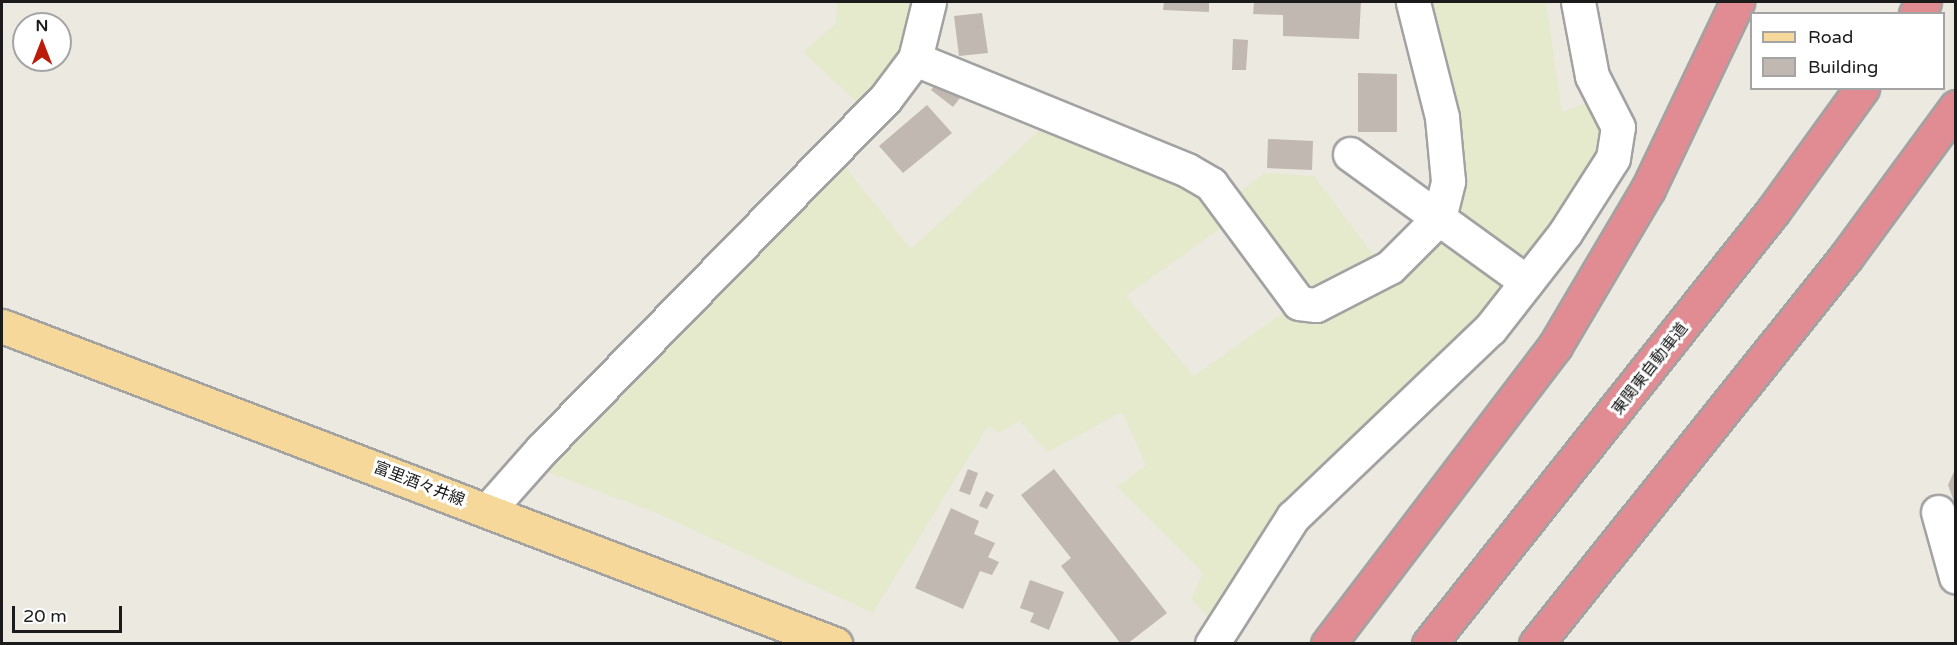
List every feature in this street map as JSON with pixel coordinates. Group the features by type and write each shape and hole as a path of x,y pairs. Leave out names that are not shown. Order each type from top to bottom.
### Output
{"highway":[{"path":"1328,644 1555,346 1648,189 1737,2"},
{"name":"東関東自動車道","path":"1429,644 1759,230 1861,90"},
{"path":"1536,644 1846,257 1956,107"}],"main road":[{"name":"富里酒々井線","path":"2,326 836,644"}],"street":[{"path":"488,510 542,448 885,99 915,59 929,2"},
{"path":"915,59 1188,170 1211,184 1299,303 1316,305 1390,267 1439,218 1448,181 1442,117 1413,2"},
{"path":"1212,644 1293,517 1490,329 1527,282 1613,158 1618,127 1592,76 1578,2"},
{"path":"1350,154 1527,282"},
{"path":"1938,512 1956,577"}],"green space":[{"path":"837,2 917,2 907,51 860,105 803,52 836,23"},
{"path":"1422,2 1546,2 1562,112 1591,101 1603,130 1598,159 1525,265 1466,226 1458,207"},
{"path":"1045,125 1185,181 1228,223 1126,296 1194,376 1288,309 1439,236 1508,277 1506,291 1211,620 1191,599 1203,573 1117,487 1146,465 1122,412 1048,452 1019,421 999,433 988,426 873,613 659,514 550,473 548,463 841,162 911,249"},
{"path":"1263,173 1314,176 1379,262 1314,299 1237,195"}],"building":[{"path":"1164,2 1209,2 1209,12 1163,10"},
{"path":"1254,2 1361,2 1359,39 1283,36 1283,15 1253,14"},
{"path":"982,13 988,53 959,56 954,16"},
{"path":"1233,39 1248,40 1246,70 1232,70"},
{"path":"1358,73 1397,74 1397,132 1358,132"},
{"path":"938,81 960,98 953,107 931,90"},
{"path":"927,105 952,133 903,173 879,146"},
{"path":"1268,139 1313,141 1312,170 1267,168"},
{"path":"1956,467 1956,504 1955,504 1948,485"},
{"path":"968,469 978,473 970,495 959,491"},
{"path":"1054,469 1167,613 1127,644 1121,644 1061,566 1071,558 1021,495"},
{"path":"986,491 994,495 987,509 979,506"},
{"path":"951,508 979,521 974,534 995,543 988,557 999,562 992,575 980,571 963,609 915,588"},
{"path":"1030,580 1064,592 1049,630 1030,622 1034,613 1020,608"}]}
